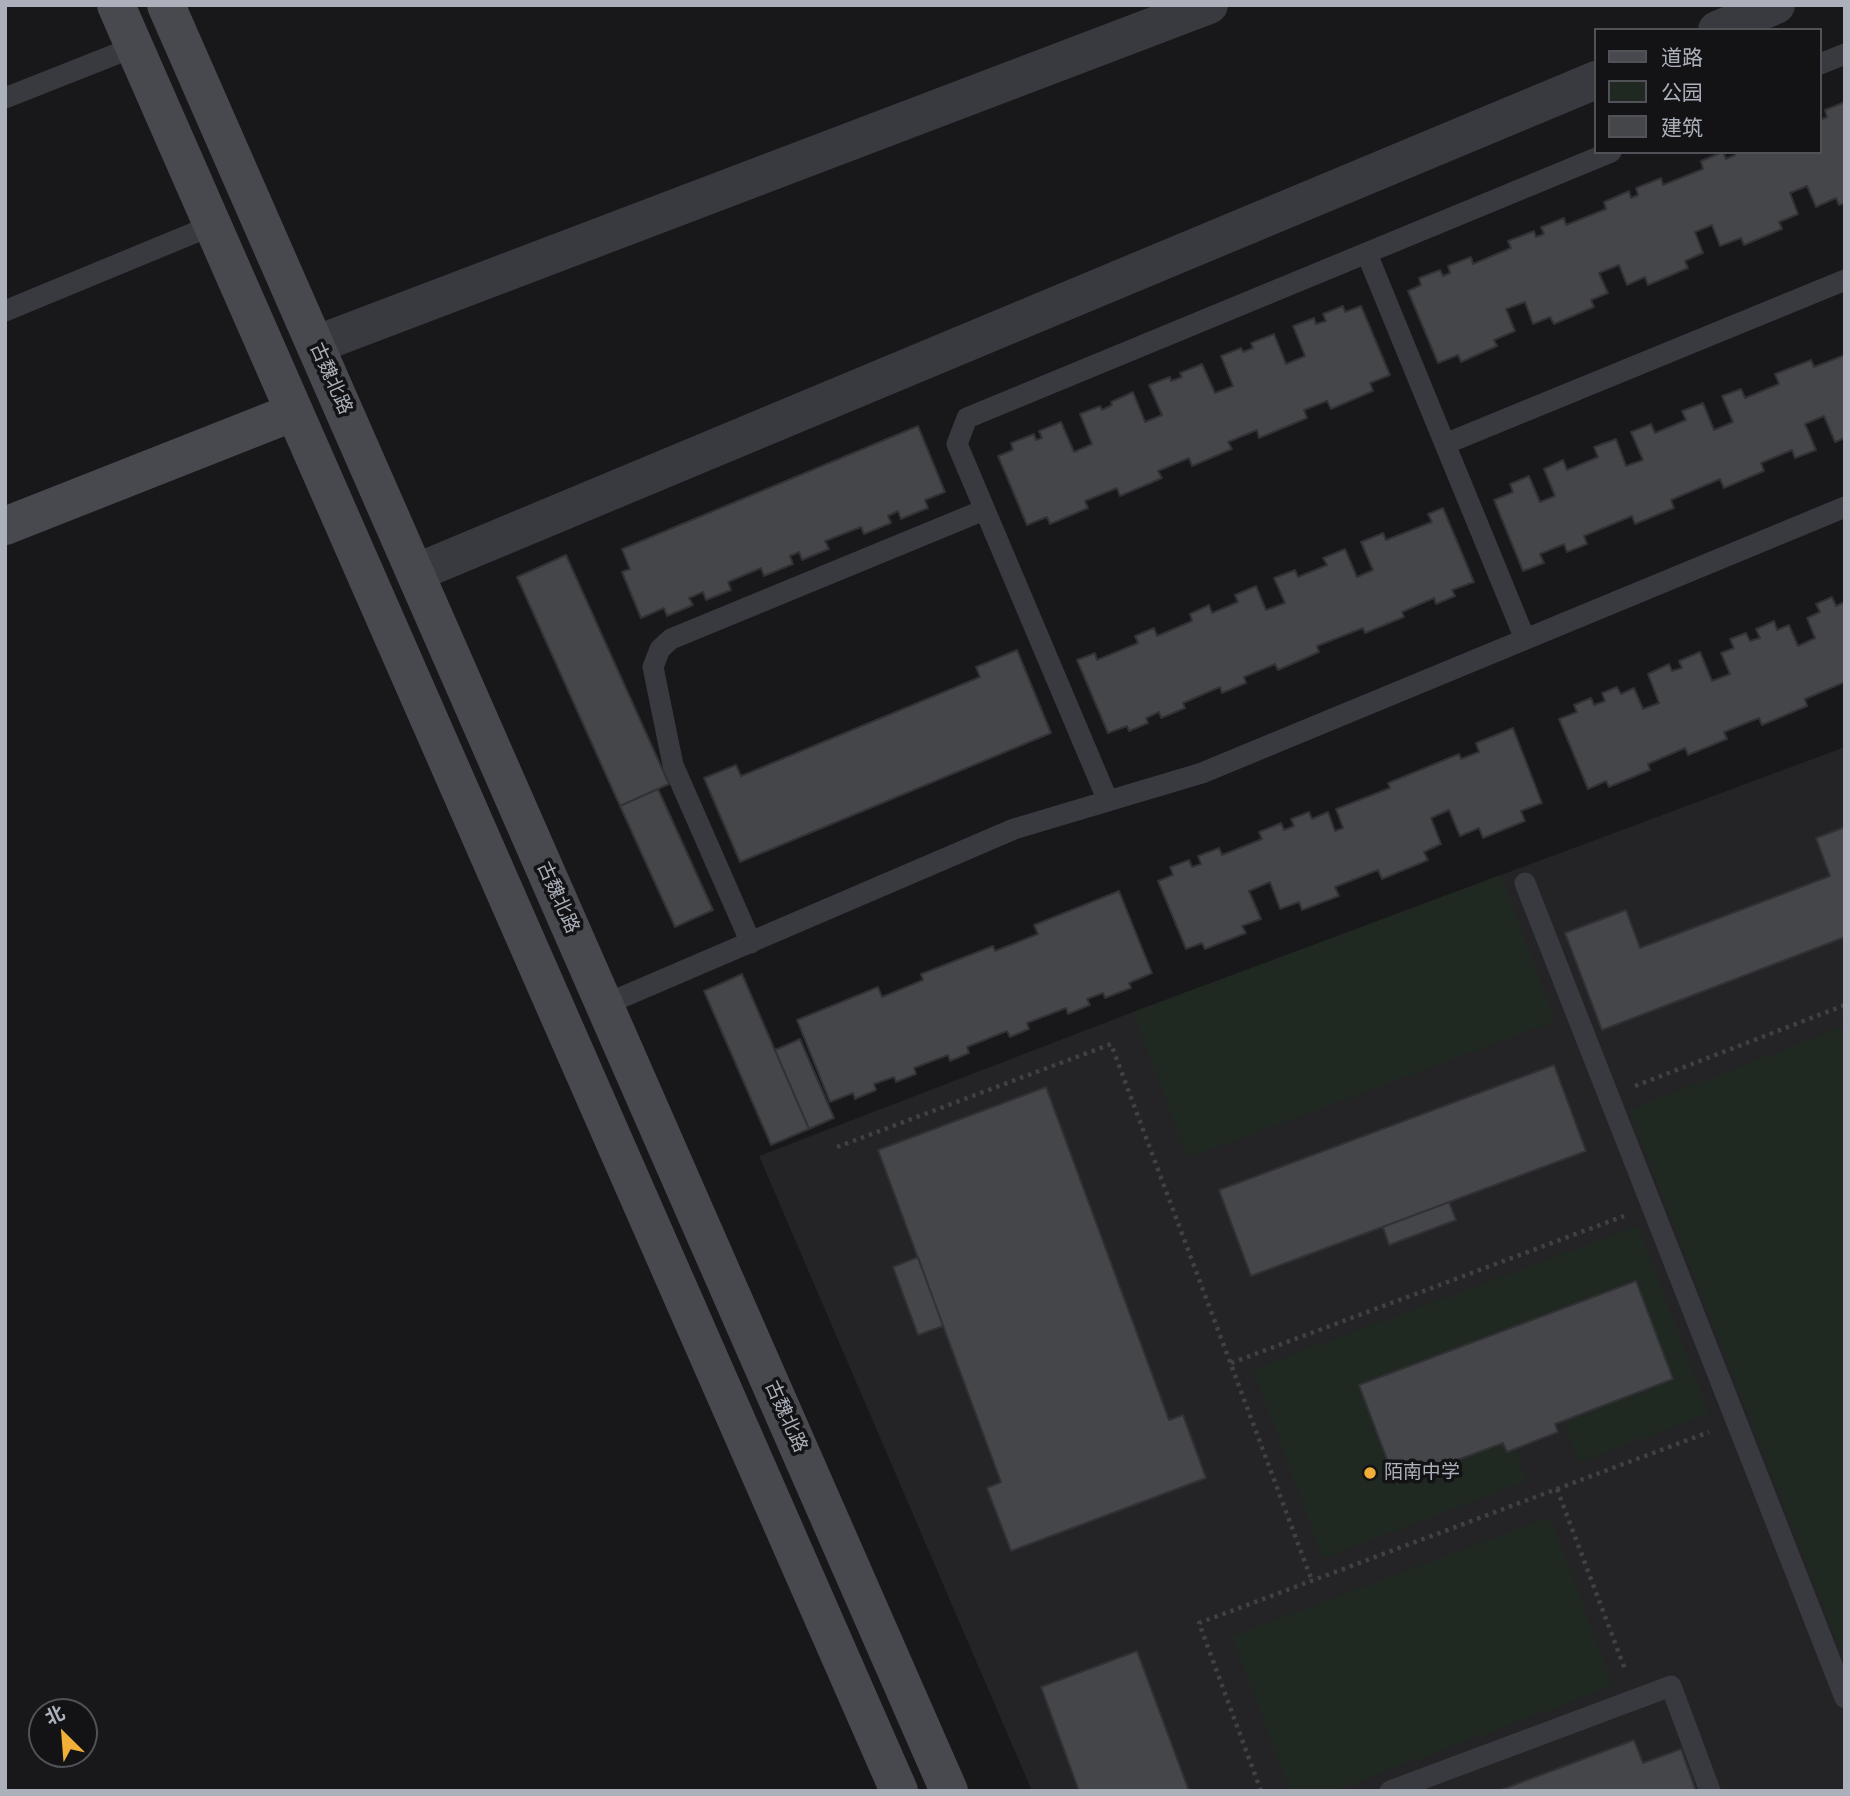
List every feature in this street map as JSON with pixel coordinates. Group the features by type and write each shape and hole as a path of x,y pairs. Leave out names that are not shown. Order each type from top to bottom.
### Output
{"main road":[{"path":"116,5 899,1791"},
{"name":"古魏北路","path":"166,5 949,1791"},
{"path":"5,526 293,412"}],"street":[{"path":"315,345 1209,5"},
{"path":"1722,28 1776,5"},
{"path":"415,573 1594,81"}],"lane":[{"path":"5,98 134,47"},
{"path":"1822,63 1845,54"},
{"path":"1108,802 957,444 967,418 1606,154"},
{"path":"5,311 213,226"},
{"path":"1367,254 1525,639"},
{"path":"1445,444 1845,280"},
{"path":"604,1006 1014,829 1202,773 1845,507"},
{"path":"751,943 673,765 653,667 660,649 671,639 984,509"},
{"path":"1525,883 1845,1698"},
{"path":"1390,1791 1671,1686 1710,1791"}],"path":[{"path":"1608,1097 1845,1005"},
{"path":"837,1147 1111,1044 1312,1581"},
{"path":"1231,1363 1651,1206"},
{"path":"1261,1791 1199,1623 1736,1422"},
{"path":"1557,1489 1636,1699"}],"shaded area":[{"name":"陌南中学","path":"1845,747 1845,1791 1032,1791 759,1156 1133,1012"}],"green space":[{"path":"1501,875 1555,1021 1188,1158 1133,1012"},
{"path":"1845,1026 1845,1661 1629,1110"},
{"path":"1638,1226 1709,1414 1579,1462 1563,1420 1673,1379 1636,1281 1360,1384 1396,1483 1503,1443 1507,1451 1515,1449 1527,1481 1323,1558 1253,1369"},
{"path":"1550,1517 1613,1686 1333,1791 1290,1791 1232,1636"}],"building":[{"path":"1845,102 1845,203 1839,205 1836,198 1816,207 1807,186 1790,193 1798,214 1779,222 1782,229 1744,245 1741,238 1720,246 1712,225 1695,232 1703,253 1685,261 1688,268 1648,285 1645,277 1627,285 1619,265 1599,273 1608,293 1591,300 1594,307 1554,324 1550,317 1533,324 1525,302 1506,309 1515,331 1494,340 1497,346 1461,362 1458,355 1438,363 1408,291 1421,285 1419,278 1440,270 1443,276 1450,273 1448,266 1471,257 1473,264 1511,248 1508,241 1534,231 1536,237 1544,234 1541,227 1564,218 1566,225 1606,209 1604,202 1629,191 1631,198 1638,195 1636,188 1661,178 1663,185 1703,169 1701,161 1718,154 1724,154 1726,159 1735,154 1822,154 1822,119 1827,117 1825,110"},
{"path":"1343,306 1345,312 1361,306 1390,375 1370,383 1373,391 1331,409 1327,401 1304,410 1307,418 1259,438 1257,430 1228,442 1232,449 1192,466 1189,458 1158,471 1162,478 1120,496 1117,488 1085,501 1088,508 1050,524 1047,517 1027,525 998,456 1013,450 1011,443 1034,434 1036,440 1042,438 1039,431 1061,422 1074,452 1092,444 1080,414 1100,406 1102,410 1112,405 1111,402 1133,392 1145,422 1162,415 1149,385 1170,377 1171,381 1182,377 1180,373 1202,364 1215,393 1233,386 1221,356 1241,348 1243,352 1253,348 1251,343 1274,334 1286,364 1305,356 1293,326 1314,318 1316,324 1326,321 1323,314"},
{"path":"1845,355 1845,438 1835,442 1824,416 1805,424 1816,450 1795,458 1792,450 1761,463 1764,471 1724,488 1720,479 1671,500 1674,508 1635,524 1632,516 1584,536 1587,544 1567,552 1564,544 1540,554 1544,563 1523,571 1494,500 1513,492 1510,484 1529,476 1540,502 1555,496 1544,469 1563,460 1567,470 1598,457 1594,447 1616,439 1626,466 1643,460 1631,432 1651,424 1655,433 1686,420 1682,411 1703,403 1714,430 1733,422 1722,396 1741,389 1745,398 1779,384 1775,374 1811,360 1814,367"},
{"path":"918,426 945,492 925,500 928,508 901,519 898,511 888,516 891,523 864,534 861,527 825,541 829,549 802,560 799,552 790,556 793,564 764,576 761,568 728,582 731,590 706,600 703,592 689,598 693,605 667,616 664,608 641,618 622,572 630,569 622,549"},
{"path":"1443,508 1474,582 1452,590 1455,596 1436,604 1434,598 1402,612 1404,617 1365,633 1363,628 1317,646 1319,652 1278,670 1275,664 1244,677 1246,683 1222,693 1220,687 1183,703 1185,708 1161,718 1159,712 1146,718 1148,723 1129,731 1127,726 1108,733 1077,660 1095,653 1097,660 1138,643 1135,636 1154,628 1157,636 1192,621 1190,614 1209,605 1212,613 1238,602 1235,595 1256,586 1266,610 1285,603 1274,578 1295,570 1298,577 1327,565 1323,558 1345,549 1357,577 1373,570 1361,542 1383,533 1386,540 1432,522 1428,514"},
{"path":"566,555 669,784 620,806 517,577"},
{"path":"1832,597 1836,606 1845,602 1845,682 1805,699 1807,706 1762,725 1759,718 1724,732 1727,739 1688,755 1685,748 1648,764 1650,770 1609,787 1606,781 1588,789 1559,719 1577,712 1574,705 1591,698 1594,705 1605,701 1602,693 1617,687 1621,694 1634,688 1643,709 1659,703 1648,674 1669,664 1672,671 1682,668 1679,661 1700,652 1712,681 1730,674 1721,653 1734,648 1730,639 1746,633 1750,641 1760,638 1756,629 1774,621 1777,630 1789,625 1798,646 1815,638 1807,618 1820,612 1816,604"},
{"path":"1017,650 1051,733 740,862 704,778 736,765 741,776 980,677 976,667"},
{"path":"1513,728 1542,803 1521,811 1525,821 1483,838 1479,828 1460,836 1449,810 1431,818 1441,844 1424,852 1428,860 1382,879 1378,870 1335,887 1339,896 1302,910 1299,902 1280,909 1270,882 1249,891 1261,919 1242,926 1246,933 1205,949 1202,943 1186,949 1158,881 1173,875 1170,867 1189,860 1192,867 1201,864 1198,856 1219,848 1222,855 1262,839 1259,832 1281,823 1284,830 1294,826 1291,819 1309,812 1312,819 1328,812 1335,831 1343,828 1336,809 1390,788 1388,783 1459,754 1461,759 1479,752 1476,743"},
{"path":"658,789 713,910 675,927 620,806"},
{"path":"1845,827 1845,937 1602,1030 1565,933 1626,910 1640,948 1830,876 1816,838"},
{"path":"1119,891 1152,973 1129,983 1131,988 1105,998 1103,993 1087,999 1090,1005 1068,1014 1066,1008 1027,1023 1029,1029 1010,1037 1007,1031 967,1047 969,1053 950,1061 948,1055 914,1068 916,1074 896,1082 894,1077 874,1084 876,1090 855,1099 853,1093 830,1102 797,1020 878,987 882,997 923,980 921,974 993,946 995,951 1038,934 1034,925"},
{"path":"742,974 809,1129 771,1145 704,991"},
{"path":"800,1039 834,1118 809,1129 775,1050"},
{"path":"1554,1065 1586,1151 1251,1276 1219,1190"},
{"path":"1046,1087 1169,1420 1183,1415 1206,1478 1011,1551 987,1488 1001,1482 878,1150"},
{"path":"1449,1202 1456,1220 1389,1245 1383,1227"},
{"path":"918,1257 943,1326 918,1335 893,1267"},
{"path":"1636,1281 1673,1379 1555,1424 1558,1432 1507,1452 1503,1443 1396,1483 1359,1385"},
{"path":"1137,1651 1189,1791 1079,1791 1041,1687"},
{"path":"1634,1740 1643,1763 1681,1749 1696,1791 1498,1791"}],"place":[{"name":"陌南中学","path":"1370,1473"}]}
